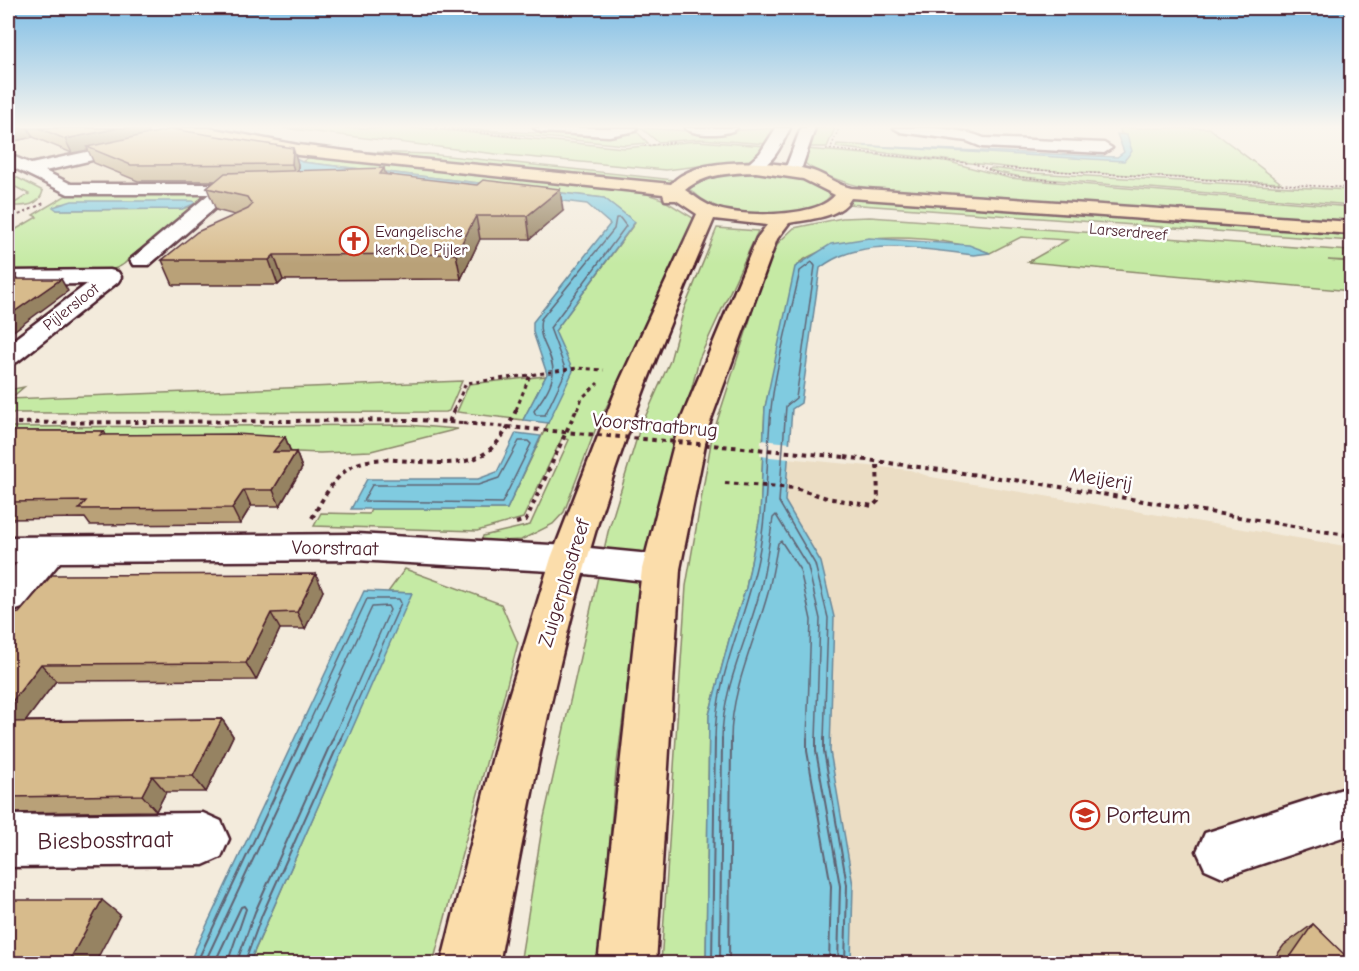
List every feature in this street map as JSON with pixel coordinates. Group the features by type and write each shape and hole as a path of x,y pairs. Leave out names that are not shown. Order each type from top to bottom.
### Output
{"main road":[{"path":"504,173 673,193 712,213 780,222"},
{"path":"660,173 698,173"},
{"path":"799,173 809,175 843,190"},
{"path":"817,173 823,175 843,190"},
{"path":"673,193 688,175"},
{"path":"843,190 841,201 843,211"},
{"name":"Larserdreef","path":"843,190 1352,228"},
{"path":"673,193 680,206 705,217 741,224 780,222"},
{"name":"Larserdreef","path":"780,222 843,211 883,210 1090,229"},
{"name":"Larserdreef","path":"882,214 904,213"},
{"name":"Zuigerplasdreef","path":"470,963 516,754 569,559 629,387 705,217"},
{"path":"627,963 662,569 694,425 766,238 780,222"},
{"path":"1316,245 1352,247"}],"street":[{"path":"36,173 68,189 219,189 223,192 197,213 151,267"},
{"path":"197,213 217,218"},
{"name":"Pijlersloot","path":"8,278 110,277 8,356"},
{"name":"Voorstraat","path":"8,550 356,547 569,559 662,569"},
{"path":"8,598 50,550"},
{"path":"1223,851 1352,810"},
{"name":"Biesbosstraat","path":"8,841 203,839"}],"path":[{"path":"1073,173 1352,188"},
{"path":"8,220 22,215 68,189"},
{"path":"449,422 466,382 577,368 604,370"},
{"path":"295,547 331,487 356,464 369,460 445,464 469,460 492,450 501,438 530,375"},
{"path":"459,554 474,536 526,520 582,398 598,383"},
{"name":"Voorstraatbrug","path":"8,423 449,422 845,457"},
{"name":"Meijerij","path":"845,457 1188,507 1352,536"},
{"path":"725,483 795,488 827,498 873,506 878,501 877,461"}],"shaded area":[{"path":"55,173 289,173 273,184 78,185"},
{"name":"Porteum","path":"776,457 910,470 931,477 1351,547 1351,963 824,963 782,497"}],"green space":[{"path":"9,173 43,191 34,203 10,206 29,194 8,183"},
{"path":"397,173 480,173 641,192 662,199 693,218 695,227 596,428 564,512 553,524 521,540 481,542 483,536 530,525 569,440 562,438 523,518 477,531 314,526 321,513 369,514 371,509 507,509 548,423 555,331 635,223 604,198"},
{"path":"555,173 612,173 675,180 667,186"},
{"path":"773,173 801,177 831,195 808,209 791,213 738,213 710,206 688,189 716,175"},
{"path":"823,173 992,173 1009,178 1351,207 1351,224 879,190"},
{"path":"1004,173 1349,190 1351,191 1351,205 1021,177"},
{"path":"1101,173 1268,173 1281,183"},
{"path":"75,193 204,194 208,198 121,266 93,273 8,274 8,234 37,217 33,215 65,196","holes":["59,204 192,206 182,209 57,210 56,207"]},
{"path":"853,196 1351,234 1351,241 848,204"},
{"path":"870,217 1351,251 1351,261 1328,260 1351,262 1351,291 1028,262 1067,240 1021,237 990,253 944,242 919,239 868,240 820,251 800,262 765,407 760,517 746,588 730,636 709,715 706,963 661,964 686,586 712,437 766,270 778,243 794,228 842,218"},
{"path":"717,228 758,231 699,359 637,610 616,771 599,963 520,964 543,822 608,532 639,431 670,361 684,309"},
{"path":"546,376 523,420 457,412 469,384"},
{"path":"462,381 449,411 446,412 8,413 8,390 24,387 10,399"},
{"path":"407,425 458,429 371,451 320,453 233,449 8,446 8,427"},
{"path":"405,569 501,604 518,643 433,963 249,964 411,593 388,592"}],"water":[{"path":"273,173 397,173 604,198 635,222 555,331 573,371 548,423 523,420 547,374 533,332 533,322 610,224 587,204 513,195 225,204"},
{"path":"72,201 193,201 196,203 182,209 57,210 53,207"},
{"path":"869,238 969,245 990,253 974,255 915,248 874,248 837,257 820,268 801,403 792,409 785,501 821,562 834,617 830,751 853,885 851,963 706,964 709,715 730,636 746,588 760,517 765,407 795,267 831,244"},
{"path":"516,433 541,436 507,509 351,509 367,479 478,479 497,472"},
{"path":"364,591 412,593 249,963 189,963"}],"pier":[{"path":"761,440 791,443 790,459 760,456"}],"building":[{"path":"225,173 380,173 477,185 483,180 560,189 527,216 476,216 456,254 274,255 269,260 162,260 197,232 248,209 252,205 247,197 207,188"},
{"path":"8,275 16,275 9,279 61,279 8,316"},
{"path":"8,431 104,431 100,435 236,434 285,437 273,452 296,452 273,490 244,490 232,508 79,509 86,501 8,502"},
{"path":"316,574 297,612 271,613 246,663 41,664 8,707 8,620 13,614 19,613 52,575"},
{"path":"222,719 193,776 152,776 142,795 8,797 8,722"},
{"path":"8,900 102,900 68,963 8,963"},
{"path":"1313,924 1352,962 1352,963 1286,963"}],"place":[{"name":"Evangelische kerk De Pijler","path":"354,241"},
{"name":"Porteum","path":"1085,815"}]}
